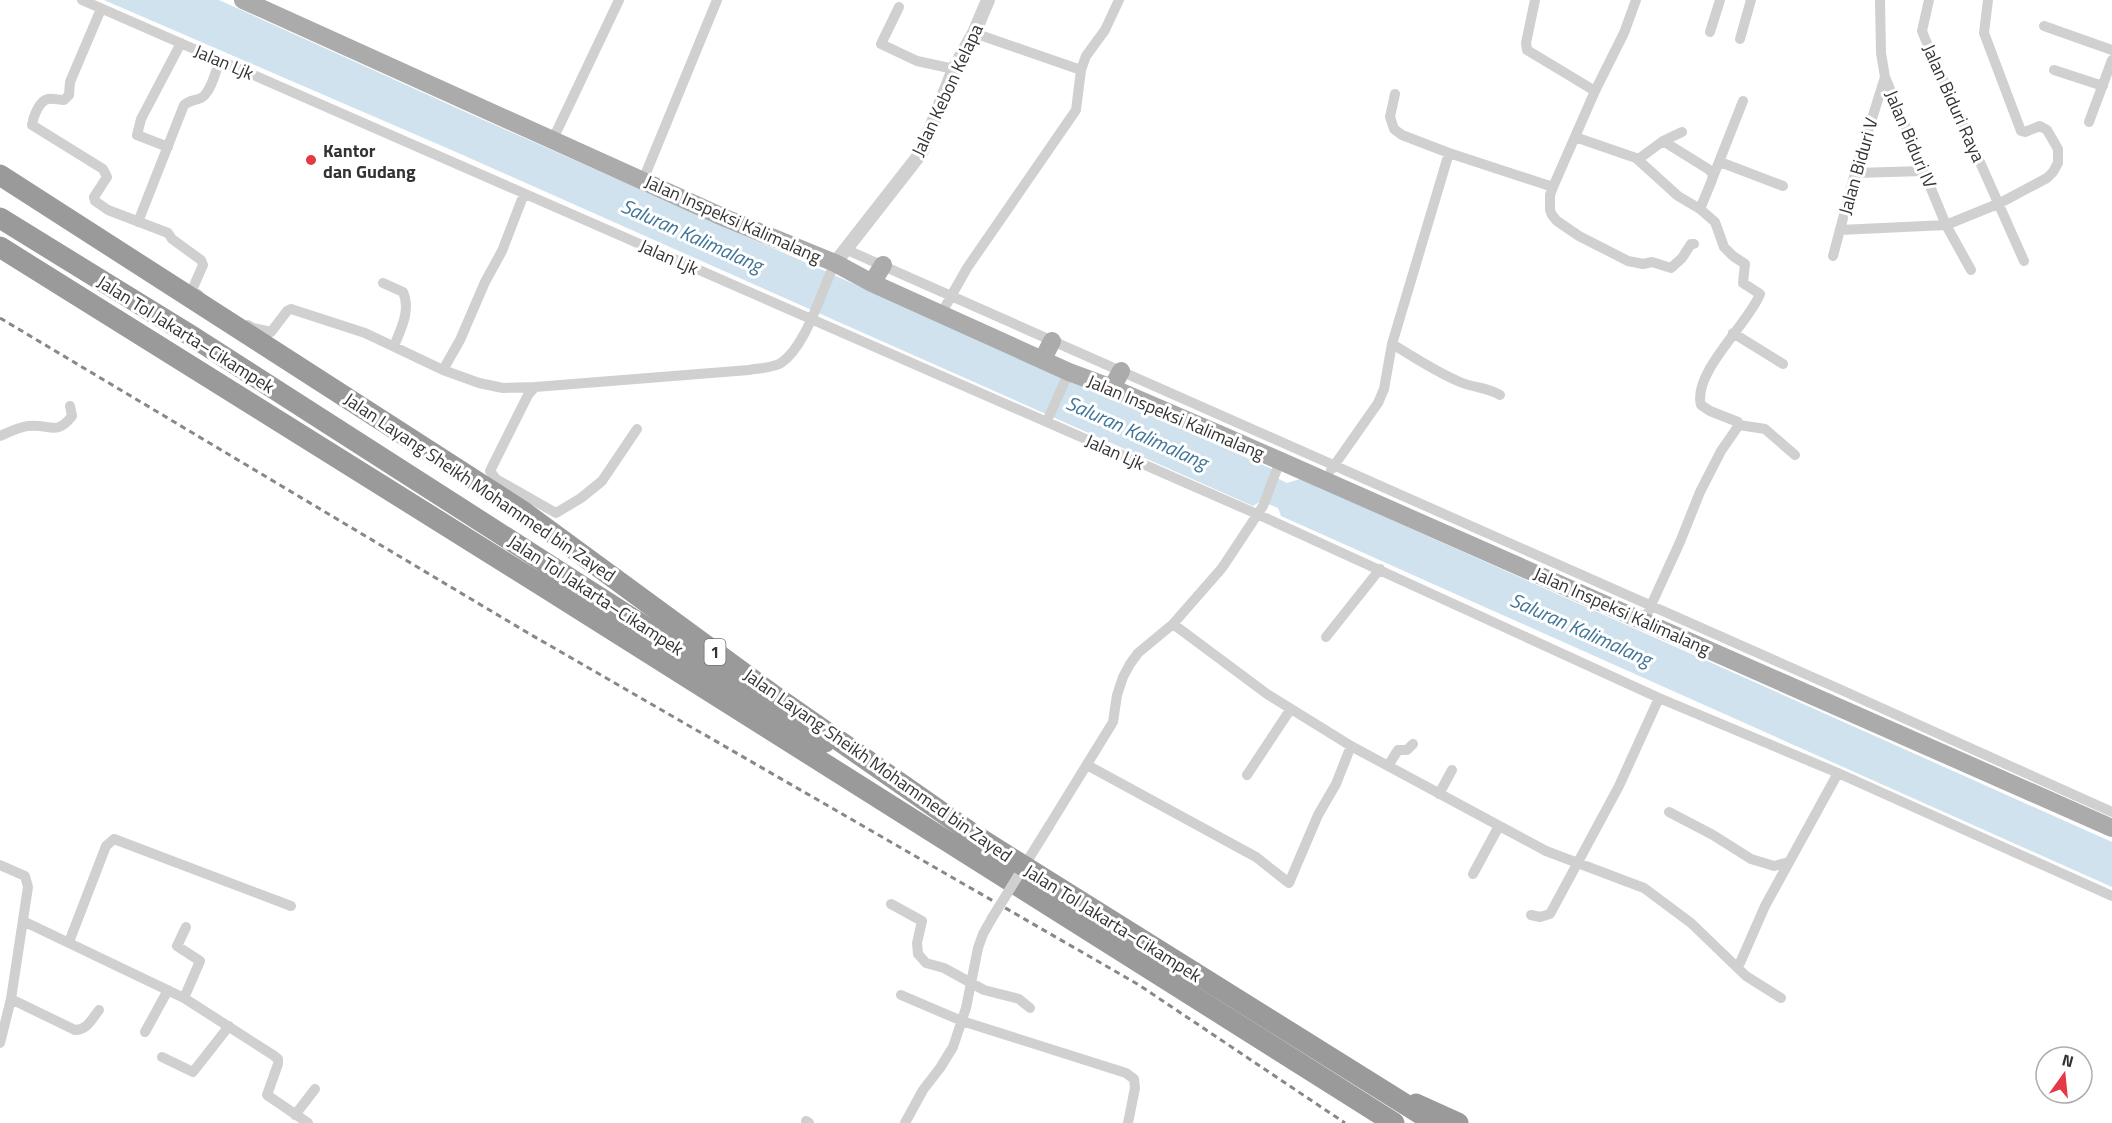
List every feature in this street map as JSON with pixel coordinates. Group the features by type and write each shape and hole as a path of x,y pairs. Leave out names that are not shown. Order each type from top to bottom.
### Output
{"highway":[{"name":"Jalan Layang Sheikh Mohammed bin Zayed","path":"0,175 521,510 772,694 976,836 1436,1123"},
{"name":"Jalan Layang Sheikh Mohammed bin Zayed","path":"0,192 512,518 890,794 1415,1123"},
{"name":"Jalan Tol Jakarta–Cikampek","path":"0,218 190,335 940,816 1436,1123"},
{"name":"Jalan Tol Jakarta–Cikampek","path":"0,247 1394,1123"},
{"path":"1383,1089 1458,1123"}],"main road":[{"name":"Jalan Inspeksi Kalimalang","path":"243,0 725,218 837,261 872,283 1043,359 1068,374 1230,429 1277,469 1329,473 1647,614 2112,828"},
{"path":"872,283 883,265"},
{"path":"1043,359 1052,341"},
{"path":"1112,388 1121,371"}],"street":[{"name":"Jalan Ljk","path":"82,0 524,194 813,316 1260,510 1380,569 1659,698 1838,773 2112,896"},
{"path":"553,139 619,0"},
{"path":"643,180 717,0"},
{"name":"Jalan Kebon Kelapa","path":"837,261 921,153 954,69 974,33 988,0"},
{"path":"940,314 967,268 1076,110 1081,70 1086,56 1105,30 1119,0"},
{"path":"1535,0 1527,37 1527,50 1595,91"},
{"path":"1636,0 1624,33 1595,91 1553,187 1550,210 1557,221 1579,237 1628,261 1643,264 1652,262 1671,268 1682,258 1691,244 1694,244"},
{"path":"1710,32 1720,0"},
{"path":"1740,39 1751,0"},
{"name":"Jalan Biduri IV","path":"1880,0 1881,53 1885,77 1946,225 1971,270"},
{"name":"Jalan Biduri Raya","path":"1929,0 1922,31 2024,261"},
{"path":"1840,230 1946,225 2000,203 2054,172 2059,156 2058,149 2047,130 2040,126 2025,132 2021,130 1983,33 1988,0"},
{"path":"899,7 881,44 916,61 954,69"},
{"path":"101,9 70,82 69,95 64,100 45,101 33,117 32,125 103,169 106,177 94,197 95,201 108,210 168,233 172,239 201,260 203,265 192,291 253,328 271,332 291,309 365,333 443,370 480,383 503,388 767,367 780,364 790,354 813,316 837,261"},
{"path":"2044,26 2112,50"},
{"path":"974,33 1081,70"},
{"path":"168,147 136,135 141,119 181,43"},
{"path":"138,222 184,105 189,100 200,99 206,95 220,60"},
{"path":"2089,122 2112,60"},
{"path":"2054,70 2103,86"},
{"name":"Jalan Biduri V","path":"1833,256 1855,173 1885,77"},
{"path":"1395,94 1389,117 1394,129 1408,138 1553,187"},
{"path":"1700,209 1743,101"},
{"path":"1636,158 1640,158 1663,141 1682,132"},
{"path":"1575,137 1636,158 1678,196 1700,209 1715,222 1725,247 1745,264 1743,283 1760,294 1757,302 1733,333 1705,377 1700,388 1700,402 1710,411 1738,422 1739,425 1765,429 1795,455"},
{"path":"1663,141 1708,169 1713,177"},
{"path":"1329,473 1378,403 1384,389 1392,344 1449,153"},
{"path":"1720,162 1783,186"},
{"path":"1855,173 1924,171"},
{"path":"443,370 460,340 485,282 502,251 524,194"},
{"name":"Jalan Inspeksi Kalimalang","path":"837,261 883,265 1121,371 1230,429 1329,473"},
{"path":"383,283 403,292 405,297 404,320 394,346"},
{"path":"1733,333 1783,364"},
{"path":"1392,344 1448,377 1462,383 1485,387 1500,395"},
{"path":"1048,419 1068,374"},
{"path":"535,387 528,395 490,471 496,479 556,513 602,482 637,429"},
{"path":"0,436 25,426 59,428 66,424 72,416 70,406"},
{"path":"1647,614 1680,543 1700,492 1721,451 1739,425"},
{"path":"905,1123 923,1090 953,1047 962,1021 983,934 1113,722 1117,694 1130,664 1138,653 1173,624 1222,568 1260,510 1277,469"},
{"path":"1326,637 1380,569"},
{"name":"Jalan Inspeksi Kalimalang","path":"1647,614 1837,688 2112,812"},
{"path":"1173,624 1290,710 1351,746 1546,851 1644,888 1668,904 1733,963 1737,964 1746,976 1781,998"},
{"path":"1531,915 1540,917 1550,914 1619,786 1659,698"},
{"path":"1247,775 1290,710"},
{"path":"1388,766 1398,750 1407,750 1413,744"},
{"path":"1087,765 1256,857 1289,883 1318,815 1336,784 1351,746"},
{"path":"1440,794 1452,770"},
{"path":"1737,964 1740,963 1765,906 1838,773"},
{"path":"1669,812 1713,835 1751,859 1774,866 1789,862"},
{"path":"1473,874 1499,826"},
{"path":"69,942 106,846 114,839 291,906"},
{"path":"0,865 25,876 28,882 10,999 0,1043"},
{"path":"891,904 922,921 917,944 918,954 926,963 944,968 984,990 1018,999 1030,1008"},
{"path":"23,921 184,998 278,1059 267,1095 308,1123"},
{"path":"184,998 200,961 177,946 186,927"},
{"path":"145,1032 168,990"},
{"path":"901,994 962,1021 1126,1073 1134,1079 1135,1088 1128,1123"},
{"path":"10,999 75,1030 82,1030 87,1026 99,1010"},
{"path":"162,1057 193,1072 229,1026"},
{"path":"295,1115 315,1089"}],"water":[{"name":"Saluran Kalimalang","path":"104,0 219,0 470,114 1272,469 1275,477 1287,483 1300,479 2112,842 2112,887 1281,516 1278,508 1261,501 1253,506 456,152"}],"railway":[{"path":"0,318 528,633 1139,985 1345,1123"}],"place":[{"name":"Kantor dan Gudang","path":"311,160"}]}
